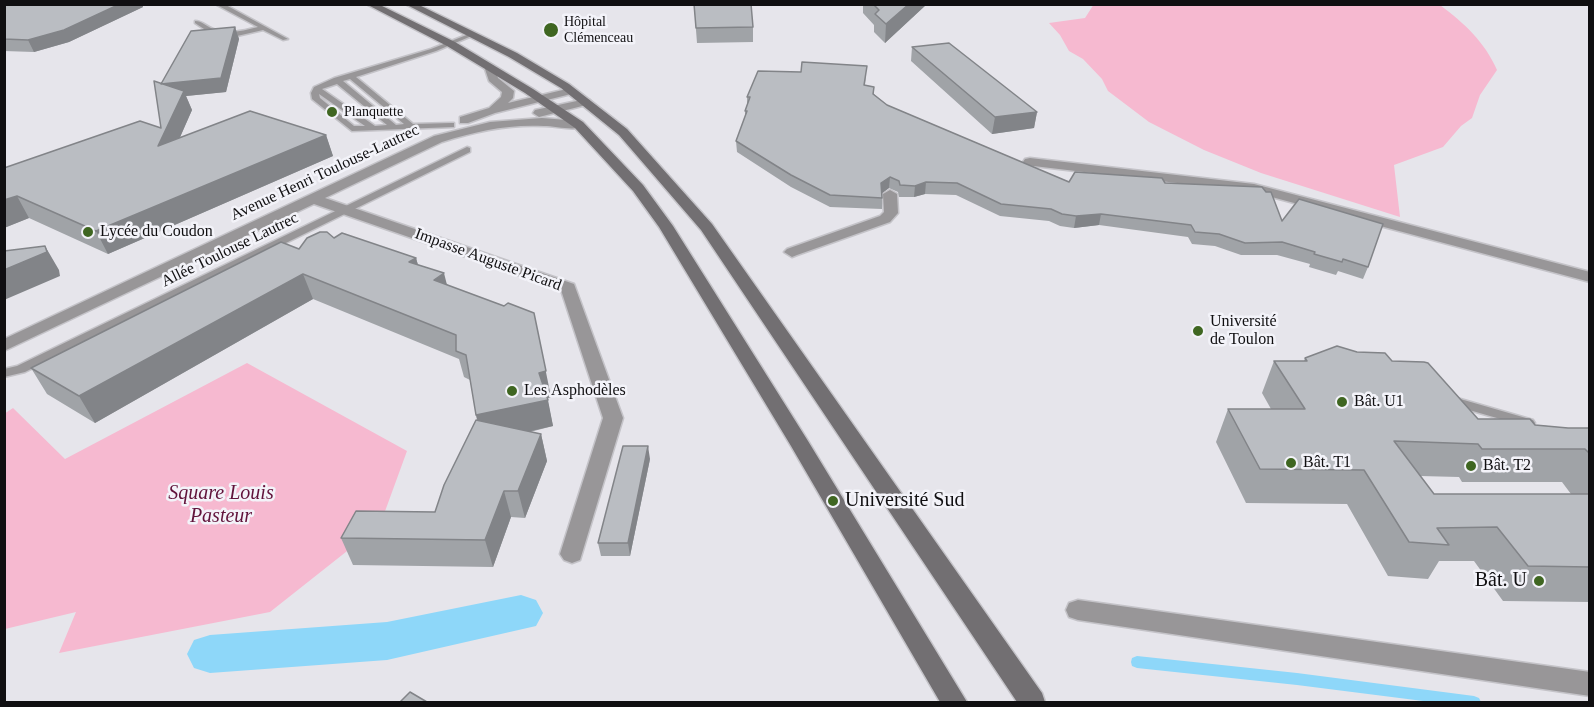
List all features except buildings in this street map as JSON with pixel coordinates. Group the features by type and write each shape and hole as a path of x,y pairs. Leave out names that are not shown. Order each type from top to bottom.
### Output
{"main road":[{"path":"370,4 451,44 579,125 638,188 666,226 954,702"},
{"path":"409,4 553,77 623,132 707,227 1032,702"}],"street":[{"path":"489,66 493,79 508,94 500,106 493,110"},
{"name":"Avenue Henri Toulouse-Lautrec","path":"4,332 451,124 493,110 548,104 579,97"},
{"name":"Avenue Henri Toulouse-Lautrec","path":"502,122 548,104 579,97"},
{"name":"Avenue Henri Toulouse-Lautrec","path":"4,346 438,139 459,131 502,122 541,120 579,125"},
{"path":"1030,162 1254,188 1590,277"},
{"path":"792,252 885,219 891,213 890,194"},
{"name":"Impasse Auguste Picard","path":"314,199 568,287 613,418 572,554"},
{"path":"1078,610 1590,684"}],"lane":[{"path":"218,4 285,39"},
{"path":"197,22 205,30 225,36 263,28"},
{"path":"451,124 352,129 316,99 315,93 317,89 350,75 451,44 471,35"},
{"path":"350,75 412,127"},
{"path":"337,80 395,128"},
{"path":"317,89 374,129"},
{"name":"Allée Toulouse Lautrec","path":"4,373 21,369 467,150"},
{"path":"1432,395 1545,427"}],"green space":[{"path":"1094,4 1440,5 1473,34 1497,70 1480,95 1472,118 1461,126 1443,147 1394,165 1400,217 1261,173 1204,150 1149,122 1108,91 1102,79 1083,59 1069,51 1060,35 1049,23 1085,18"},
{"name":"Square Louis Pasteur","path":"247,363 407,451 380,525 270,612 59,653 76,612 5,629 4,414 13,408 65,459"}],"waterway":[{"path":"210,654 387,641 521,613"},
{"path":"1137,662 1297,679 1474,702"}],"place":[{"name":"Hôpital Clémenceau","path":"551,30"},
{"name":"Planquette","path":"332,112"},
{"name":"Lycée du Coudon","path":"88,232"},
{"name":"Université de Toulon","path":"1198,331"},
{"name":"Les Asphodèles","path":"512,391"},
{"name":"Bât. U1","path":"1342,402"},
{"name":"Bât. T1","path":"1291,463"},
{"name":"Bât. T2","path":"1471,466"},
{"name":"Université Sud","path":"833,501"},
{"name":"Bât. U","path":"1539,581"}]}
